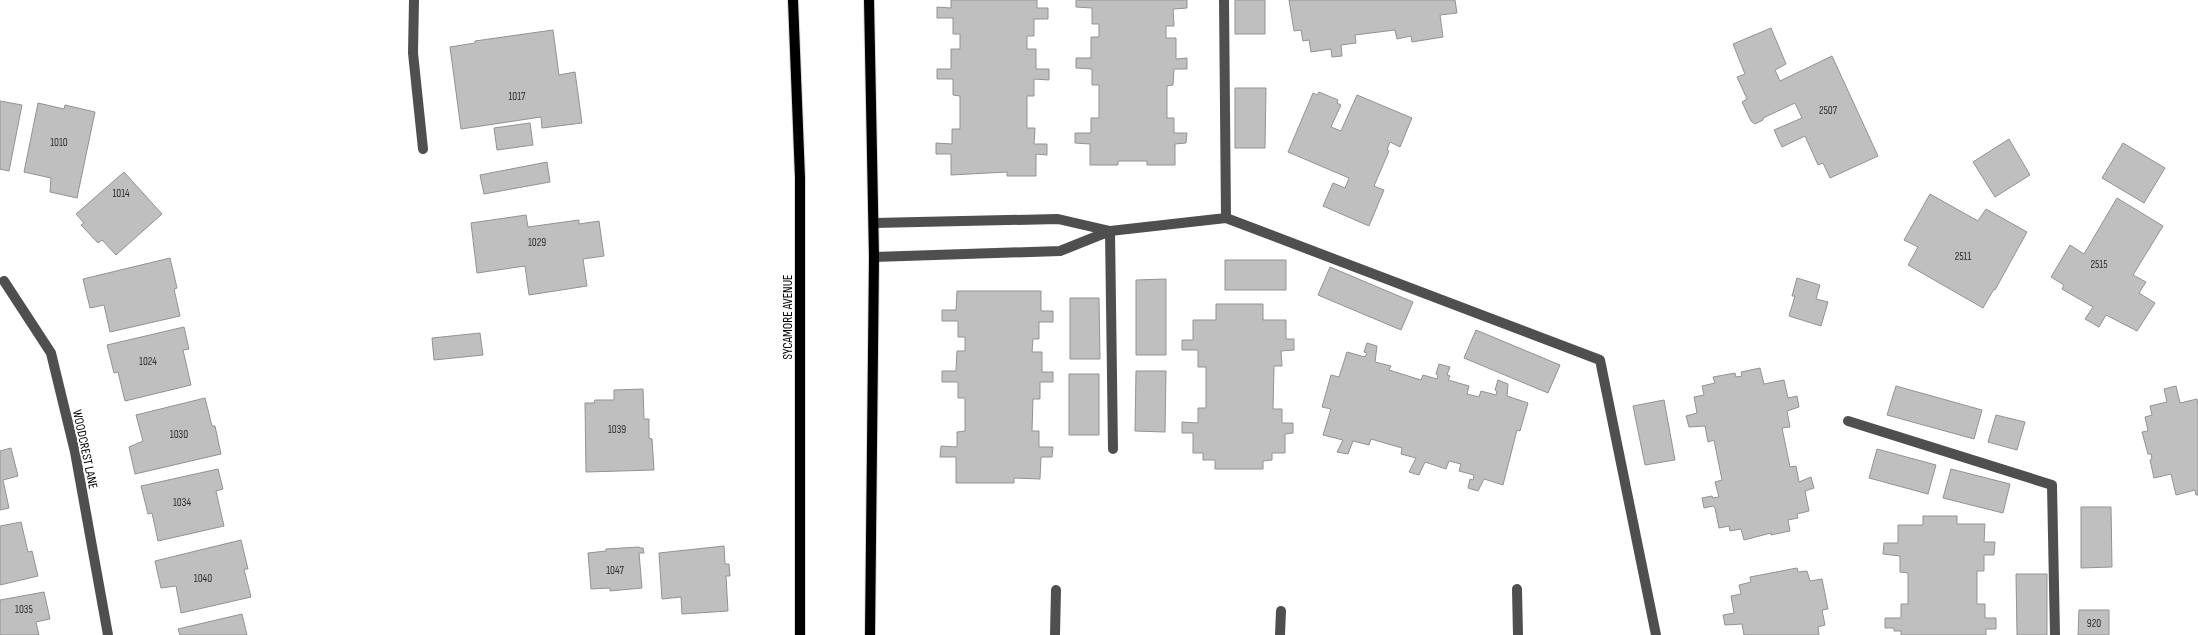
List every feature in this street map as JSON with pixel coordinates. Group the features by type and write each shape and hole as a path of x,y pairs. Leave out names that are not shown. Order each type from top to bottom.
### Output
{"main road":[{"name":"SYCAMORE AVENUE","path":"793,0 800,178 800,635"},
{"path":"869,0 874,223 870,635"}],"street":[{"path":"414,0 413,53 423,149"},
{"path":"1224,0 1226,218"},
{"path":"874,257 1060,251 1110,231 1226,218 1600,360 1656,635"},
{"path":"874,223 1058,219 1110,231"},
{"path":"1110,231 1113,449"},
{"name":"WOODCREST LANE","path":"4,281 51,353 75,452 108,635"},
{"path":"1848,421 2052,485 2055,635"},
{"path":"1517,589 1518,635"},
{"path":"1055,635 1056,590"},
{"path":"1280,635 1281,612"}],"building":[{"path":"951,0 1037,0 1037,8 1048,8 1048,19 1034,19 1034,36 1027,36 1027,49 1036,49 1036,69 1049,69 1049,80 1034,79 1034,96 1027,96 1027,128 1035,128 1034,144 1047,144 1047,155 1036,154 1036,176 1007,176 1007,172 951,175 951,154 936,154 936,143 952,144 952,129 960,129 960,96 953,95 953,79 937,79 937,69 951,69 951,49 960,49 960,34 953,34 953,18 937,18 937,7 951,8"},
{"path":"1076,0 1187,0 1187,8 1173,9 1174,26 1166,26 1166,38 1176,38 1176,59 1187,58 1187,69 1174,69 1173,85 1167,86 1167,118 1174,118 1174,133 1187,133 1186,143 1175,144 1175,165 1147,165 1147,161 1118,161 1118,165 1090,165 1090,144 1075,143 1075,133 1091,133 1091,118 1099,118 1099,85 1092,85 1092,69 1076,68 1076,58 1091,58 1091,37 1099,37 1099,24 1092,24 1092,8 1076,7"},
{"path":"1235,0 1265,0 1265,34 1235,34"},
{"path":"1289,0 1455,0 1457,13 1440,15 1443,37 1412,42 1411,36 1397,39 1395,30 1355,35 1356,43 1341,45 1342,56 1332,57 1331,49 1311,52 1309,40 1303,41 1301,30 1294,31"},
{"path":"1771,28 1786,64 1775,70 1780,81 1832,56 1878,156 1830,178 1823,163 1818,165 1805,136 1782,147 1774,130 1802,118 1795,103 1763,118 1763,120 1755,124 1751,121 1742,102 1747,99 1737,77 1745,74 1733,44"},
{"path":"553,30 559,75 575,72 582,123 542,128 541,117 461,129 450,47 475,43 475,41"},
{"path":"1235,88 1266,88 1265,148 1235,148"},
{"path":"1319,92 1338,100 1337,103 1341,105 1331,127 1341,131 1357,95 1412,118 1400,147 1390,142 1387,150 1389,151 1374,186 1384,190 1369,226 1323,206 1333,183 1345,188 1349,178 1288,152 1313,93 1317,95"},
{"path":"0,101 22,105 9,171 0,169"},
{"path":"38,103 64,109 65,105 95,112 77,198 50,192 51,178 24,172"},
{"path":"530,123 533,145 497,150 494,128"},
{"path":"2009,139 2030,175 1995,197 1973,162"},
{"path":"2123,143 2165,168 2144,203 2102,178"},
{"path":"547,162 550,182 484,194 480,175"},
{"path":"124,172 162,214 116,255 102,240 98,243 81,225 84,223 76,214"},
{"path":"1930,194 1978,221 1986,209 2027,232 1995,290 1994,289 1983,308 1908,265 1918,247 1904,240"},
{"path":"2117,198 2163,226 2133,275 2146,282 2139,293 2155,303 2137,331 2106,315 2099,327 2085,319 2093,307 2062,289 2064,285 2051,277 2070,245 2084,254"},
{"path":"526,215 528,227 579,220 579,224 599,221 604,256 583,259 587,286 529,295 525,266 477,273 471,223"},
{"path":"170,258 177,288 174,289 180,316 110,332 104,305 90,308 83,279"},
{"path":"1225,260 1286,260 1286,290 1225,290"},
{"path":"1330,267 1413,302 1401,330 1318,295"},
{"path":"1797,278 1820,285 1816,299 1828,302 1821,326 1789,316 1795,296 1792,296"},
{"path":"1166,279 1166,355 1136,355 1136,280"},
{"path":"957,291 1041,291 1041,311 1053,311 1053,322 1039,322 1039,339 1033,339 1032,352 1042,352 1042,372 1053,372 1053,382 1040,382 1040,399 1033,399 1032,431 1039,431 1039,447 1053,447 1052,457 1041,457 1040,479 1014,478 1014,483 956,483 956,457 940,457 941,446 957,447 957,432 965,431 965,398 958,398 958,382 942,382 942,371 956,371 957,351 965,351 965,337 958,337 958,321 942,321 942,310 956,310"},
{"path":"1070,298 1099,298 1100,359 1070,359"},
{"path":"1216,304 1263,304 1263,320 1286,320 1286,339 1294,339 1294,350 1281,351 1282,366 1274,366 1273,409 1282,409 1282,423 1293,423 1293,433 1285,434 1285,453 1272,453 1272,460 1263,461 1263,469 1215,469 1215,460 1203,460 1203,453 1193,453 1193,433 1182,433 1182,422 1198,423 1198,408 1206,408 1206,367 1198,367 1198,350 1182,350 1182,340 1193,340 1193,320 1216,320"},
{"path":"184,327 189,349 183,350 191,385 125,401 118,372 114,373 107,345"},
{"path":"1476,330 1560,365 1548,393 1464,358"},
{"path":"480,333 483,355 434,360 432,338"},
{"path":"1367,343 1377,346 1375,362 1391,366 1389,370 1421,380 1423,375 1437,379 1438,375 1436,374 1439,364 1450,367 1447,375 1450,376 1448,380 1469,386 1467,394 1479,397 1481,391 1496,395 1497,391 1495,390 1498,380 1508,384 1507,396 1528,403 1520,431 1517,430 1503,485 1484,479 1478,491 1468,488 1470,479 1473,480 1474,475 1459,471 1461,464 1449,461 1446,469 1425,462 1419,475 1409,472 1416,458 1401,454 1402,448 1371,439 1369,445 1353,441 1348,454 1337,452 1343,440 1323,435 1331,409 1322,407 1331,375 1339,377 1347,352 1365,357 1367,353 1364,352"},
{"path":"1760,368 1764,384 1784,380 1788,398 1797,396 1799,407 1787,411 1790,427 1782,428 1790,467 1796,466 1799,482 1811,477 1814,488 1805,491 1809,511 1797,514 1798,518 1788,520 1790,531 1771,535 1771,533 1744,540 1741,529 1730,531 1729,526 1719,528 1715,508 1713,506 1704,508 1702,498 1712,496 1713,498 1719,497 1715,482 1722,480 1714,440 1708,442 1705,426 1689,427 1686,416 1697,413 1694,397 1704,395 1702,386 1715,383 1713,377 1735,373 1736,377 1742,376 1741,372"},
{"path":"1136,371 1166,371 1165,432 1135,431"},
{"path":"1069,374 1099,374 1099,435 1069,435"},
{"path":"1896,386 1982,410 1974,439 1887,415"},
{"path":"2176,386 2180,403 2197,399 2198,495 2196,495 2195,490 2176,495 2171,474 2154,478 2150,460 2152,459 2151,454 2148,454 2142,432 2148,431 2145,417 2152,415 2150,406 2167,402 2164,389"},
{"path":"643,389 644,419 649,419 649,438 652,439 654,470 586,472 585,403 594,403 595,400 614,400 614,390"},
{"path":"205,398 212,426 215,426 221,454 135,474 129,447 143,441 136,415"},
{"path":"1664,400 1675,460 1645,465 1633,406"},
{"path":"1996,415 2025,422 2017,450 1988,442"},
{"path":"11,448 18,476 3,480 9,508 0,510 0,451"},
{"path":"1877,449 1936,465 1928,494 1869,478"},
{"path":"218,469 223,489 216,491 224,526 158,541 152,513 148,514 141,486"},
{"path":"1951,469 2010,484 2003,513 1943,498"},
{"path":"2081,507 2111,507 2112,567 2081,568"},
{"path":"1923,516 1957,516 1957,524 1985,524 1984,542 1995,542 1994,555 1984,555 1984,571 1977,571 1977,604 1985,604 1985,618 1996,618 1996,629 1986,629 1986,635 1901,635 1901,631 1894,631 1894,628 1885,628 1885,618 1901,618 1901,604 1908,604 1908,573 1900,572 1900,556 1883,554 1884,543 1898,543 1898,525 1923,525"},
{"path":"21,522 28,552 32,551 38,576 0,585 0,526"},
{"path":"241,540 248,569 244,569 251,597 181,613 176,586 161,588 155,561"},
{"path":"724,546 725,564 729,564 730,576 726,576 728,611 682,614 681,597 662,599 659,553"},
{"path":"643,548 644,553 639,553 642,588 610,591 610,588 591,589 588,553 606,551 606,549"},
{"path":"1797,568 1798,572 1807,571 1810,581 1822,579 1828,609 1822,610 1825,625 1818,627 1819,635 1744,635 1742,624 1725,625 1723,615 1734,613 1731,596 1741,594 1739,585 1751,582 1750,577"},
{"path":"2016,574 2047,574 2047,635 2017,635"},
{"path":"44,592 50,619 36,622 39,635 0,635 0,600"},
{"path":"2079,610 2109,610 2109,635 2078,635"},
{"path":"242,614 247,635 180,635 178,629"}]}
